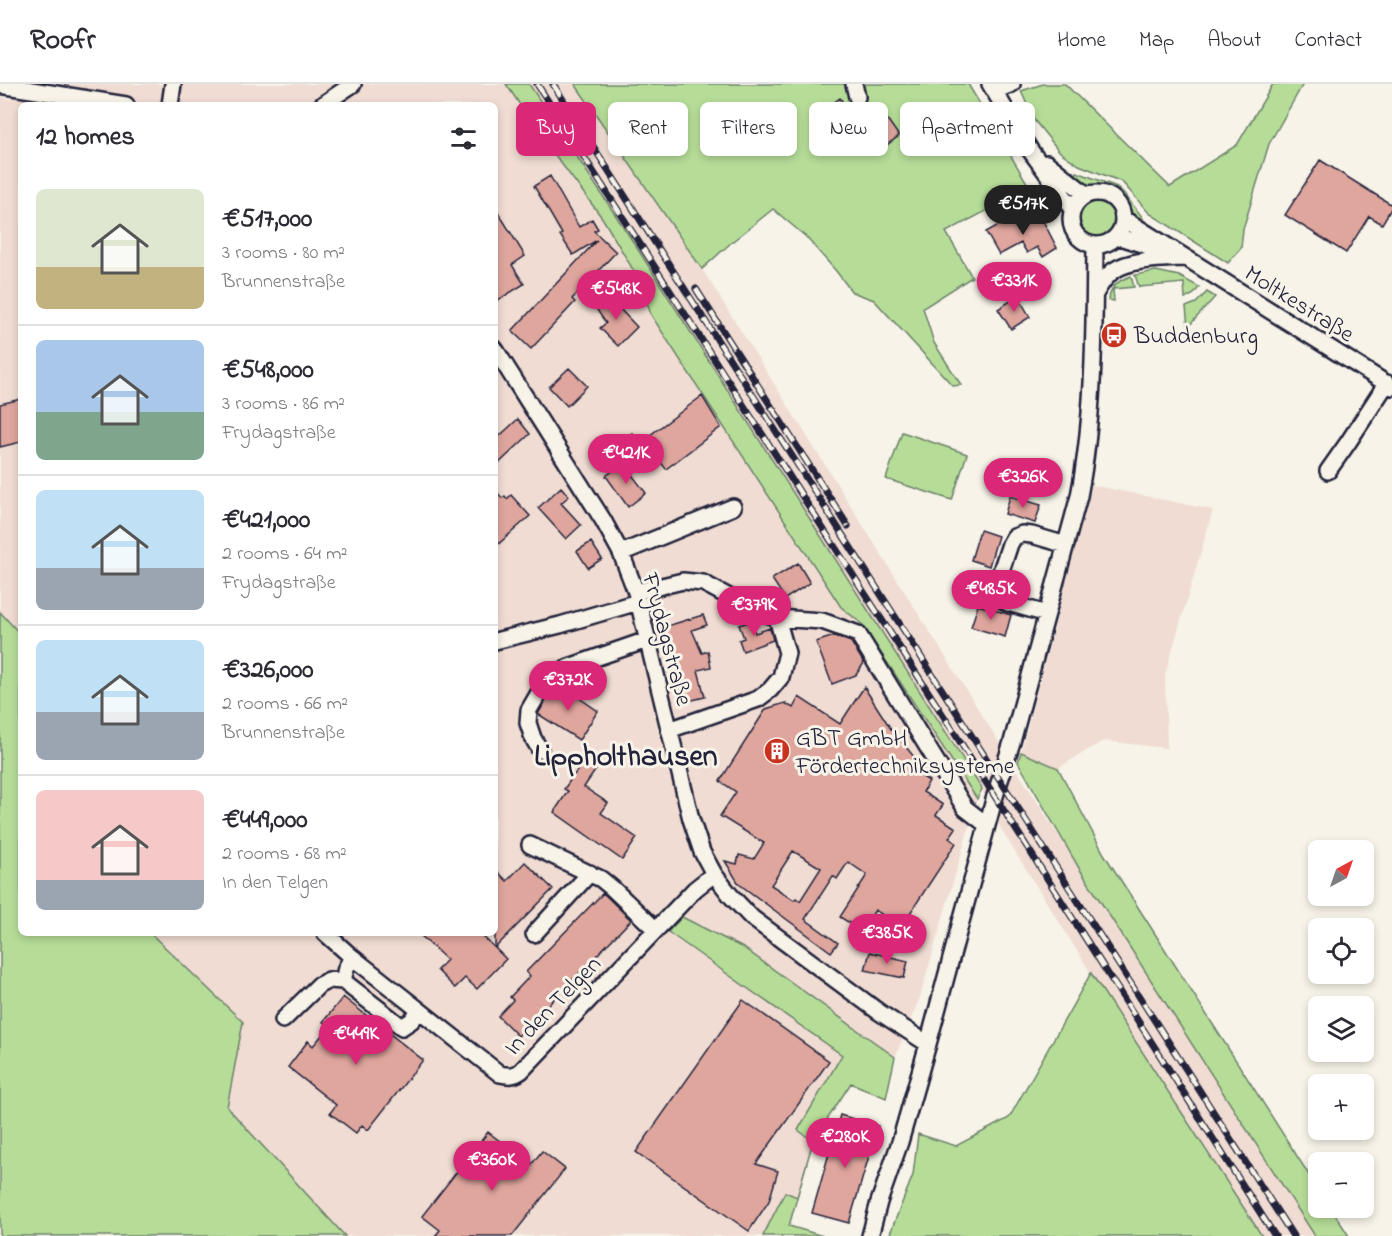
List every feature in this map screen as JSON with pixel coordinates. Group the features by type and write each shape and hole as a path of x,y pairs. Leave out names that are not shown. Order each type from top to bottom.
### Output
{"street":[{"path":"170,102 173,84"},
{"path":"326,102 353,84"},
{"path":"1001,102 992,87 1012,84"},
{"path":"0,85 107,102"},
{"path":"1035,154 1087,195"},
{"path":"1034,156 1073,209"},
{"path":"1095,192 1113,197 1119,203 1122,211 1123,225 1117,236 1103,244 1086,242 1073,228 1071,218 1073,209 1078,200 1087,195 1095,192"},
{"name":"Moltkestraße","path":"1124,219 1389,385"},
{"name":"Moltkestraße","path":"1117,236 1184,258"},
{"path":"870,1236 928,1044 1079,496 1088,439 1095,295 1095,244"},
{"path":"1095,295 1103,280 1122,266 1137,262 1184,258"},
{"name":"Frydagstraße","path":"498,354 603,520 621,554 637,597 691,819 702,852 714,874 752,918 879,1012 928,1044"},
{"path":"1328,471 1389,385"},
{"path":"621,554 733,507"},
{"path":"1047,614 1008,603 1001,599 996,586 1014,537 1022,534 1032,535 1066,545"},
{"path":"498,640 560,625 683,581 703,584 777,618 822,621 858,634 965,808 987,825"},
{"path":"669,730 758,699 770,690 781,677 787,653 777,618"},
{"path":"540,750 532,738 528,723 529,710 543,686 553,676 569,667 647,640"},
{"path":"530,845 590,873 612,888 656,930"},
{"path":"534,934 590,873"},
{"name":"In den Telgen","path":"328,936 500,1074 515,1075 695,889 714,874"},
{"path":"343,981 352,957"},
{"path":"283,1020 319,985 329,980 343,981 402,1027 420,1011"}],"shaded area":[{"path":"15,84 506,84 518,102 516,102 516,156 556,156 603,219 641,283 651,315 841,607 862,624 977,799 920,997 895,1057 745,949 668,933 842,1055 798,1130 814,1140 797,1198 785,1193 763,1236 345,1236 226,1107 243,1022 151,936 498,936 498,102 18,102 18,632 0,612 0,97 11,99"},
{"path":"529,84 575,84 587,102 541,102"},
{"path":"596,115 608,132 608,156 624,156 702,269 997,739 1315,1236 1261,1236 1091,973 1002,831 982,789 577,156 596,156"},
{"path":"1092,485 1213,510 1165,675 1167,748 1103,741 1058,768 1021,752"}],"green space":[{"path":"506,84 529,84 541,102 518,102"},
{"path":"575,84 968,84 979,102 900,102 900,156 1011,156 1030,188 946,232 972,277 923,308 934,343 961,385 953,386 874,300 852,292 805,236 773,209 702,269 624,156 688,156 688,102 608,102 608,132 596,115 596,102 587,102"},
{"path":"1043,84 1065,84 1170,187 1237,145 1273,84 1303,84 1269,144 1243,229 1241,248 1228,263 1149,213 1122,182 1079,165 1060,152 1035,121 1035,102 1026,102 1021,91"},
{"path":"556,156 577,156 628,234 982,789 977,799 862,624 841,607 651,315 641,283 603,219"},
{"path":"1077,172 1122,191 1143,218 1143,225 1131,216 1127,203 1117,191 1104,185 1083,185 1072,179"},
{"path":"1097,199 1110,205 1116,218 1110,231 1097,237 1084,231 1078,218 1084,205"},
{"path":"1156,271 1179,276 1199,287 1194,294 1185,299 1184,283 1139,287 1135,275"},
{"path":"1131,276 1134,287 1113,289 1114,301 1109,300 1111,291 1116,285"},
{"path":"1207,292 1215,297 1188,327 1186,307 1196,303"},
{"path":"902,432 967,454 952,500 886,479"},
{"path":"0,612 18,632 18,936 153,936 243,1022 227,1107 345,1236 0,1236"},
{"path":"1021,752 1058,768 1104,854 1308,1173 1308,1218 1337,1218 1349,1236 1315,1236 1079,868 1018,762"},
{"path":"682,917 745,949 895,1057 886,1098 851,1083 813,1141 798,1130 842,1055 668,932"},
{"path":"1091,973 1262,1236 889,1236 913,1175 918,1134 956,1146 1009,1118"},
{"path":"813,1141 789,1226 823,1236 763,1236 785,1192 797,1197"}],"building":[{"path":"888,120 899,136 888,144"},
{"path":"1320,160 1392,205 1382,224 1369,216 1346,253 1285,215"},
{"path":"550,176 579,227 592,219 598,229 594,231 616,252 572,299 575,302 531,349 512,331 597,240 573,255 534,186"},
{"path":"498,212 525,256 512,265 524,284 498,300"},
{"path":"1035,213 1040,215 1057,248 1043,257 1037,247 1027,253 1021,243 999,255 986,232 1013,217 1017,223"},
{"path":"611,295 622,307 620,309 637,327 618,346 600,328 606,323 597,310"},
{"path":"1018,296 1030,317 1011,329 998,309"},
{"path":"569,368 587,386 567,406 549,387"},
{"path":"702,396 721,427 666,469 642,442 626,453 619,443 632,433 642,441"},
{"path":"18,400 18,443 0,447 0,404"},
{"path":"518,419 530,434 498,464 498,437"},
{"path":"623,463 646,493 628,507 606,476"},
{"path":"561,487 569,496 561,503 581,525 566,539 538,508"},
{"path":"498,493 507,499 511,495 530,516 498,544"},
{"path":"1010,496 1041,505 1035,523 1005,514"},
{"path":"980,530 998,536 989,566 971,560"},
{"path":"591,542 602,559 588,568 577,551"},
{"path":"798,563 810,583 785,599 772,579"},
{"path":"978,605 1011,615 1005,637 971,627"},
{"path":"703,615 707,625 692,630 702,653 708,651 711,667 698,670 705,697 684,702 677,675 681,674 672,642 670,643 664,627"},
{"path":"751,621 755,633 770,628 773,640 743,651 739,640 744,638 739,625"},
{"path":"834,636 851,642 864,663 856,675 832,684 816,642"},
{"path":"559,684 598,711 579,740 538,714 551,692"},
{"path":"864,687 891,729 915,758 909,768 929,781 923,792 943,805 936,815 956,828 949,838 956,843 901,927 875,910 862,931 840,917 867,875 848,862 837,879 833,876 805,919 838,943 831,952 739,884 725,861 737,864 739,855 754,859 764,843 720,816 736,792 720,781 766,709 785,703 793,708 799,697 840,724","holes":["793,851 821,868 800,901 796,898 794,900 771,885"]},
{"path":"583,758 597,768 584,787 608,803 601,813 637,838 622,860 554,812 568,791 564,789 579,768 576,766"},
{"path":"525,862 553,889 495,948 495,936 498,936 498,872 507,881"},
{"path":"603,893 631,920 518,1036 498,1016 513,1000 510,997 530,976 526,972"},
{"path":"421,936 482,936 506,959 477,989 465,978 455,988 437,970 447,960"},
{"path":"870,952 908,961 904,978 865,970"},
{"path":"343,997 423,1060 368,1130 362,1125 356,1133 330,1113 336,1105 288,1067 308,1041 313,1046 329,1027 323,1022"},
{"path":"743,1000 829,1061 756,1164 778,1171 769,1201 749,1231 636,1152"},
{"path":"840,1115 878,1126 849,1223 812,1213"},
{"path":"488,1132 531,1165 542,1151 565,1169 512,1236 435,1236 440,1230 422,1216"}],"railway":[{"path":"537,84 1275,1236"},
{"path":"553,84 1293,1236"},
{"path":"696,289 848,526"}],"place":[{"name":"Buddenburg","path":"1114,335"},
{"name":"GBT GmbH Fördertechniksysteme","path":"777,751"}],"district":[{"name":"Lippholthausen","path":"626,755"}]}
